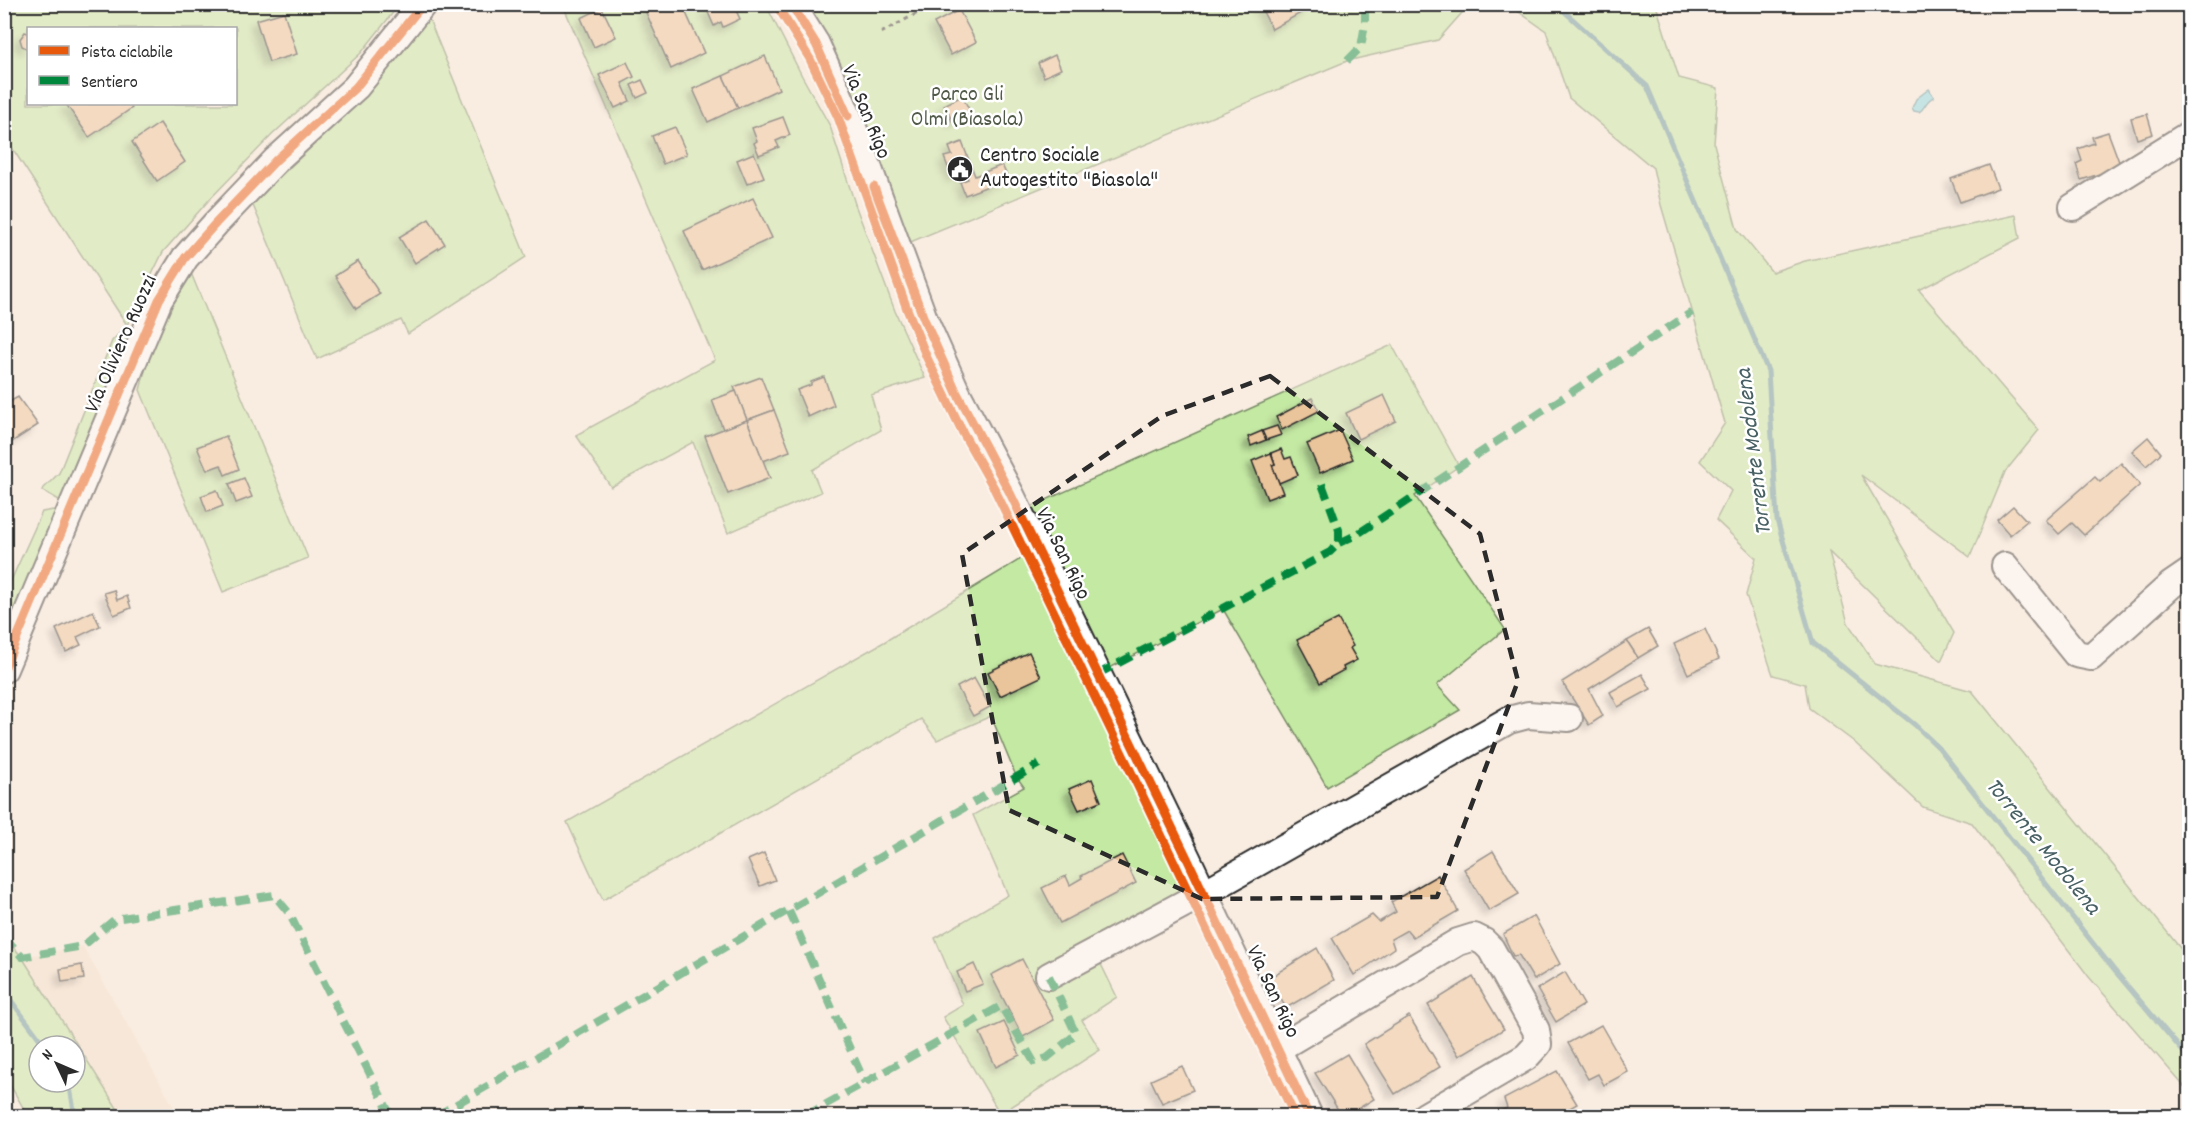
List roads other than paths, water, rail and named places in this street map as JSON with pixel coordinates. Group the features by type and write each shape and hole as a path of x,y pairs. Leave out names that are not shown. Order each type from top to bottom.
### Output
{"street":[{"name":"Via Oliviero Ruozzi","path":"4,669 159,300 169,283 185,258 276,160 356,87 423,4"},
{"name":"Via San Rigo","path":"791,4 816,44 859,142 924,319 957,393 1010,493 1309,1116"},
{"path":"2073,207 2190,134"},
{"path":"2005,566 2076,654 2091,657 2171,585 2190,572"},
{"path":"1049,976 1203,893 1509,720 1528,715 1569,718"},
{"path":"1277,1049 1458,942 1474,937 1491,949 1536,1030 1538,1044 1526,1057 1425,1116"}],"water":[{"path":"1929,89 1934,97 1919,112 1914,111 1912,108 1916,99"}],"waterway":[{"name":"Torrente Modolena","path":"1556,4 1647,86 1768,371 1777,520 1813,643 1915,725 1939,748 2114,970 2190,1060"},
{"path":"4,991 36,1034"},
{"path":"71,1094 75,1116"}],"place":[{"name":"Centro Sociale Autogestito \"Biasola\"","path":"960,169"}],"park label":[{"name":"Parco Gli Olmi (Biasola)","path":"967,108"}]}
